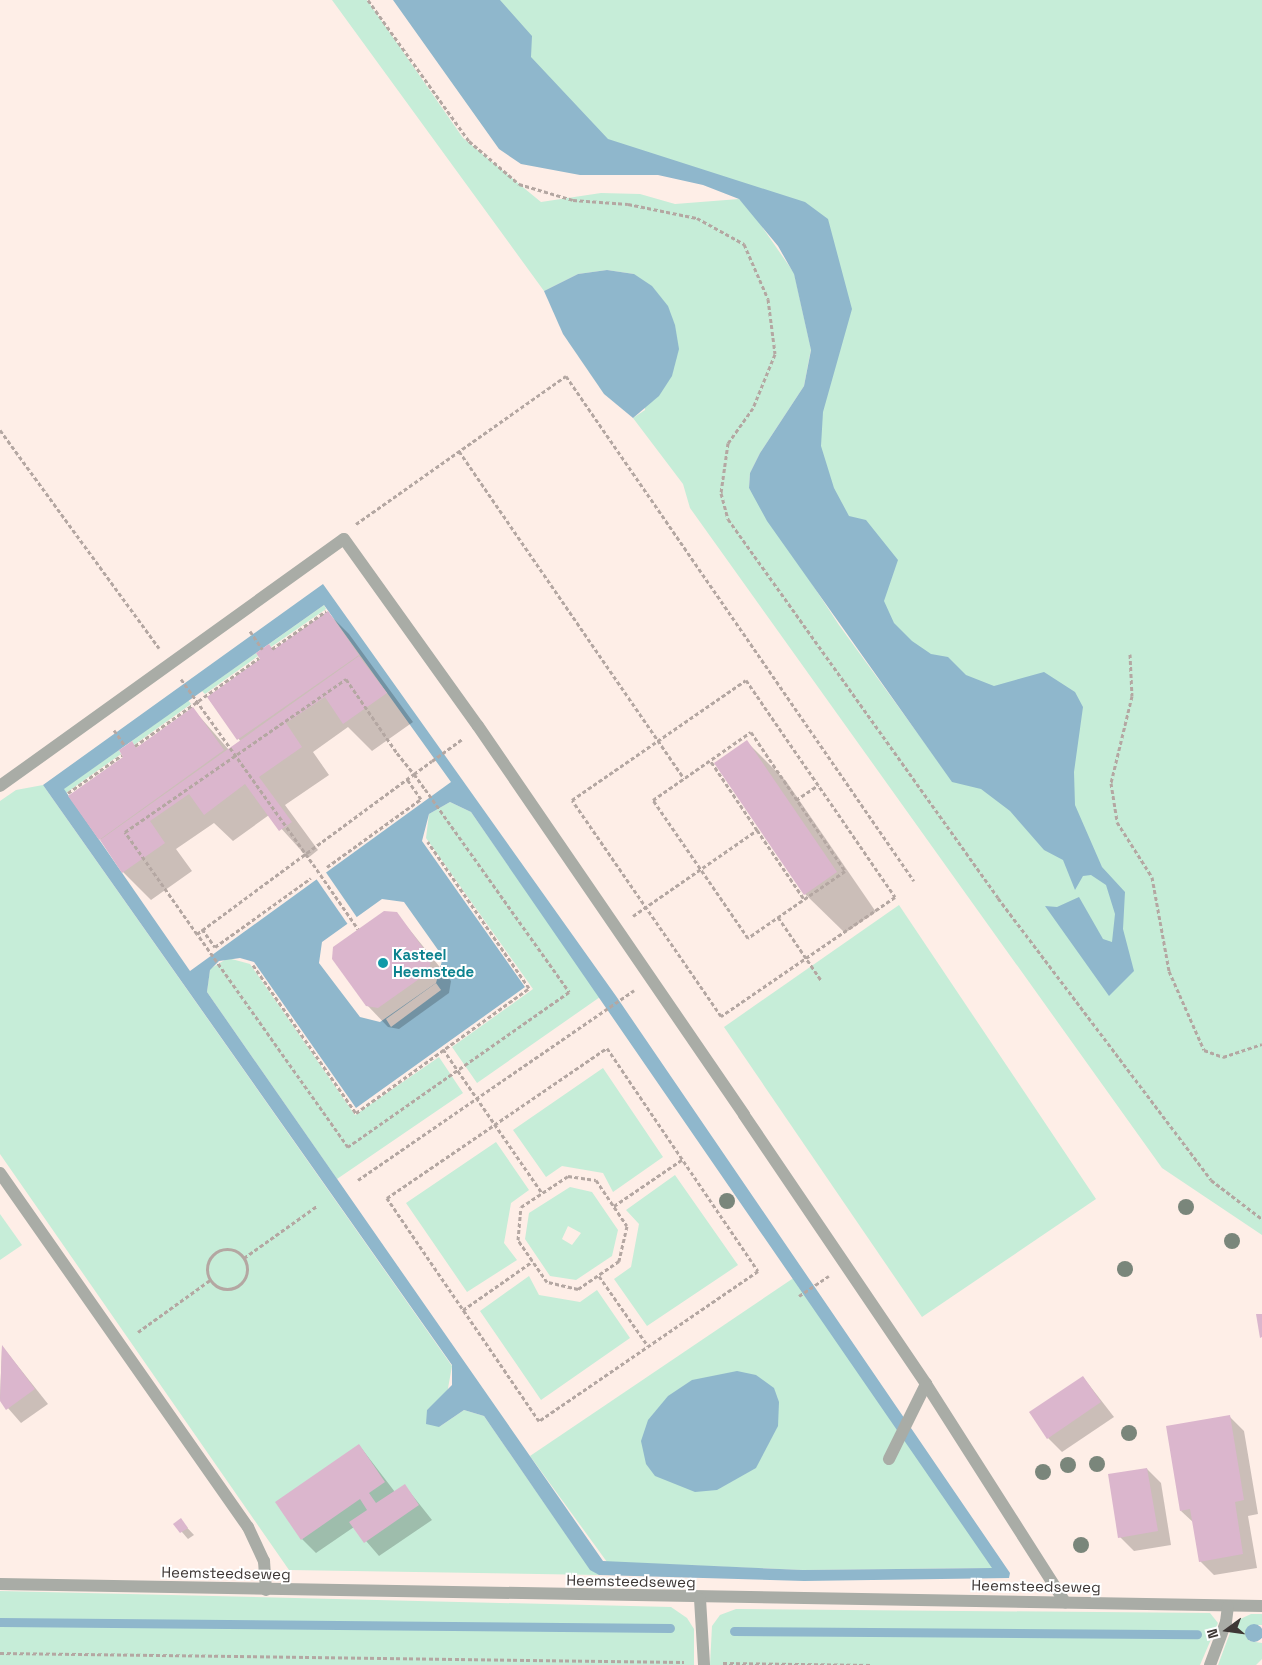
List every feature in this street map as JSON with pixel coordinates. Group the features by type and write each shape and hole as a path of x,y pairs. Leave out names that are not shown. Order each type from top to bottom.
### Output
{"street":[{"path":"0,786 344,540 616,927 926,1384 1065,1602"},
{"path":"0,1173 122,1344 248,1527 264,1561 266,1590"},
{"path":"889,1459 926,1384"},
{"name":"Heemsteedseweg","path":"0,1584 700,1599 1065,1602 1262,1606"},
{"path":"700,1599 704,1664"},
{"path":"1210,1665 1226,1622 1228,1606"}],"path":[{"path":"368,0 469,141 519,184 573,200 628,204 697,218 744,244 768,298 775,354 753,408 728,443 721,493 728,519 998,898 1211,1180 1262,1219"},
{"path":"344,540 350,528 566,376 914,881"},
{"path":"0,430 155,642"},
{"path":"459,451 684,778"},
{"path":"272,649 326,611"},
{"path":"251,633 262,648"},
{"path":"1130,654 1132,696 1112,783 1117,822 1152,877 1169,971 1204,1050 1223,1057 1262,1044"},
{"path":"135,746 259,658"},
{"path":"346,679 569,992 459,1072 348,1147 126,832 236,754 346,679"},
{"path":"746,680 895,897 721,1016 572,800 658,740 746,680"},
{"path":"183,682 236,754 358,929"},
{"path":"115,731 125,746"},
{"path":"751,732 845,871 748,938 653,800 684,778 751,732"},
{"path":"197,934 451,747"},
{"path":"68,794 122,755"},
{"path":"710,760 804,899"},
{"path":"327,867 421,799 408,779"},
{"path":"796,800 818,785"},
{"path":"616,927 757,830"},
{"path":"253,965 356,1113 529,988 428,842"},
{"path":"202,929 214,947 311,878"},
{"path":"778,917 821,980"},
{"path":"358,1180 630,993"},
{"path":"608,1048 758,1271 539,1421 387,1198 496,1124 608,1048"},
{"path":"443,1049 478,1096 542,1193"},
{"path":"614,1206 683,1159"},
{"path":"568,1176 596,1180 627,1226 619,1261 578,1289 548,1282 518,1240 522,1207 542,1193 568,1176"},
{"path":"244,1258 317,1206"},
{"path":"232,1249 244,1258 245,1277 235,1287 221,1288 210,1280 206,1266 218,1250 232,1249"},
{"path":"464,1310 533,1261"},
{"path":"599,1276 648,1346"},
{"path":"122,1344 210,1280"},
{"path":"798,1296 815,1285"},
{"path":"0,1654 873,1665"}],"green space":[{"path":"332,0 367,0 463,138 541,202 601,193 640,194 675,204 739,199 756,218 794,273 811,349 804,386 760,453 750,473 749,488 839,625 953,782 793,425 815,355 804,274 741,193 656,167 549,167 395,0 1262,0 1262,1235 1162,1168 690,508 683,484 633,418 645,410 634,274 607,270 578,274 544,291"},
{"path":"324,605 326,609 271,647 269,644"},
{"path":"256,653 258,656 205,694 202,691"},
{"path":"188,700 191,704 134,745 132,741"},
{"path":"119,750 121,754 66,793 63,789"},
{"path":"43,785 452,1366 447,1394 427,1410 439,1427 464,1410 484,1416 590,1569 599,1575 289,1570 0,1154 0,801 16,790"},
{"path":"450,802 471,812 600,997 477,1083 452,1047 533,989 426,838 429,814"},
{"path":"899,905 1096,1199 922,1317 724,1027"},
{"path":"228,958 250,964 355,1115 439,1057 463,1093 337,1179 207,992 210,969"},
{"path":"603,1068 663,1157 613,1192 603,1173 562,1166 546,1177 513,1130"},
{"path":"496,1142 529,1190 511,1203 504,1243 517,1260 467,1292 406,1203"},
{"path":"675,1175 738,1265 647,1326 614,1279 631,1267 639,1224 626,1210"},
{"path":"570,1187 592,1192 618,1230 612,1256 576,1280 550,1276 525,1239 529,1213","holes":["568,1226 581,1233 572,1245 562,1239"]},
{"path":"0,1214 22,1245 0,1260"},
{"path":"529,1276 539,1295 580,1302 597,1290 630,1338 541,1400 480,1311"},
{"path":"795,1277 992,1563 992,1568 803,1570 607,1562 530,1456"},
{"path":"0,1591 671,1607 687,1618 694,1629 694,1665 0,1665"},
{"path":"736,1609 1210,1613 1218,1623 1200,1665 710,1665 712,1626 720,1615"},
{"path":"1251,1614 1262,1614 1262,1625 1252,1625 1249,1641 1262,1643 1262,1659 1256,1665 1218,1665 1234,1622"}],"water":[{"path":"393,0 500,0 532,36 531,57 608,139 805,202 828,219 852,309 823,412 821,446 834,488 849,516 866,520 898,560 884,601 894,623 912,641 931,654 948,657 966,675 994,686 1044,672 1075,692 1083,707 1074,772 1075,805 1102,867 1125,892 1123,929 1134,971 1109,996 1045,906 1057,907 1079,897 1103,939 1112,942 1115,914 1106,885 1091,875 1083,876 1075,890 1063,860 1044,850 1010,811 981,789 952,782 767,521 749,488 750,473 760,453 804,386 811,350 794,274 778,246 739,199 703,185 658,175 580,175 521,164 499,149"},
{"path":"607,270 634,274 652,286 668,306 675,325 679,349 672,376 659,396 633,418 604,394 563,334 544,291 578,274"},
{"path":"323,584 616,996 1010,1573 1009,1578 804,1581 599,1575 590,1570 484,1416 464,1410 439,1427 426,1424 427,1410 452,1385 452,1365 43,785","holes":["324,605 451,782 190,971 64,789","450,802 471,812 992,1568 803,1570 603,1561 207,992 210,970 219,961 240,958 254,962 356,1108 525,987 422,841 429,814","382,899 404,902 443,957 436,983 380,1022 360,1017 319,963 322,942"]},
{"path":"737,1371 756,1375 774,1388 779,1402 778,1426 756,1468 717,1490 695,1492 655,1476 646,1464 641,1441 648,1420 668,1396 692,1380"},
{"path":"1250,1624 1258,1624 1263,1629 1261,1640 1250,1642 1245,1637 1245,1629"}],"pier":[{"path":"325,871 358,919 349,926 315,877"},
{"path":"436,983 441,990 391,1027 386,1019"}],"building":[{"path":"328,611 359,655 237,740 207,697 260,659 256,653 269,644 273,650"},
{"path":"359,656 387,693 343,724 325,697 286,723 302,747 259,777 292,822 279,831 245,784 204,815 189,794 150,821 165,843 122,873 100,840"},
{"path":"193,707 224,750 99,840 68,796 123,757 119,750 132,741 136,748"},
{"path":"747,740 837,872 804,895 714,763"},
{"name":"Kasteel Heemstede","path":"384,911 397,912 431,959 429,972 378,1008 366,1006 332,959 333,947"},
{"path":"1256,1314 1262,1314 1262,1337 1260,1338"},
{"path":"2,1345 35,1389 6,1410 0,1401"},
{"path":"1083,1376 1101,1402 1047,1439 1029,1412"},
{"path":"1230,1415 1244,1500 1235,1502 1243,1554 1199,1562 1190,1509 1180,1511 1166,1426"},
{"path":"359,1444 385,1482 369,1493 376,1503 405,1484 419,1505 364,1543 349,1522 367,1510 360,1499 301,1540 275,1502"},
{"path":"1147,1468 1158,1531 1118,1538 1108,1474"},
{"path":"181,1518 188,1528 180,1533 173,1524"}],"waterway":[{"path":"0,1622 670,1628"},
{"path":"734,1631 1197,1634"}],"place":[{"name":"Kasteel Heemstede","path":"383,963"}]}
